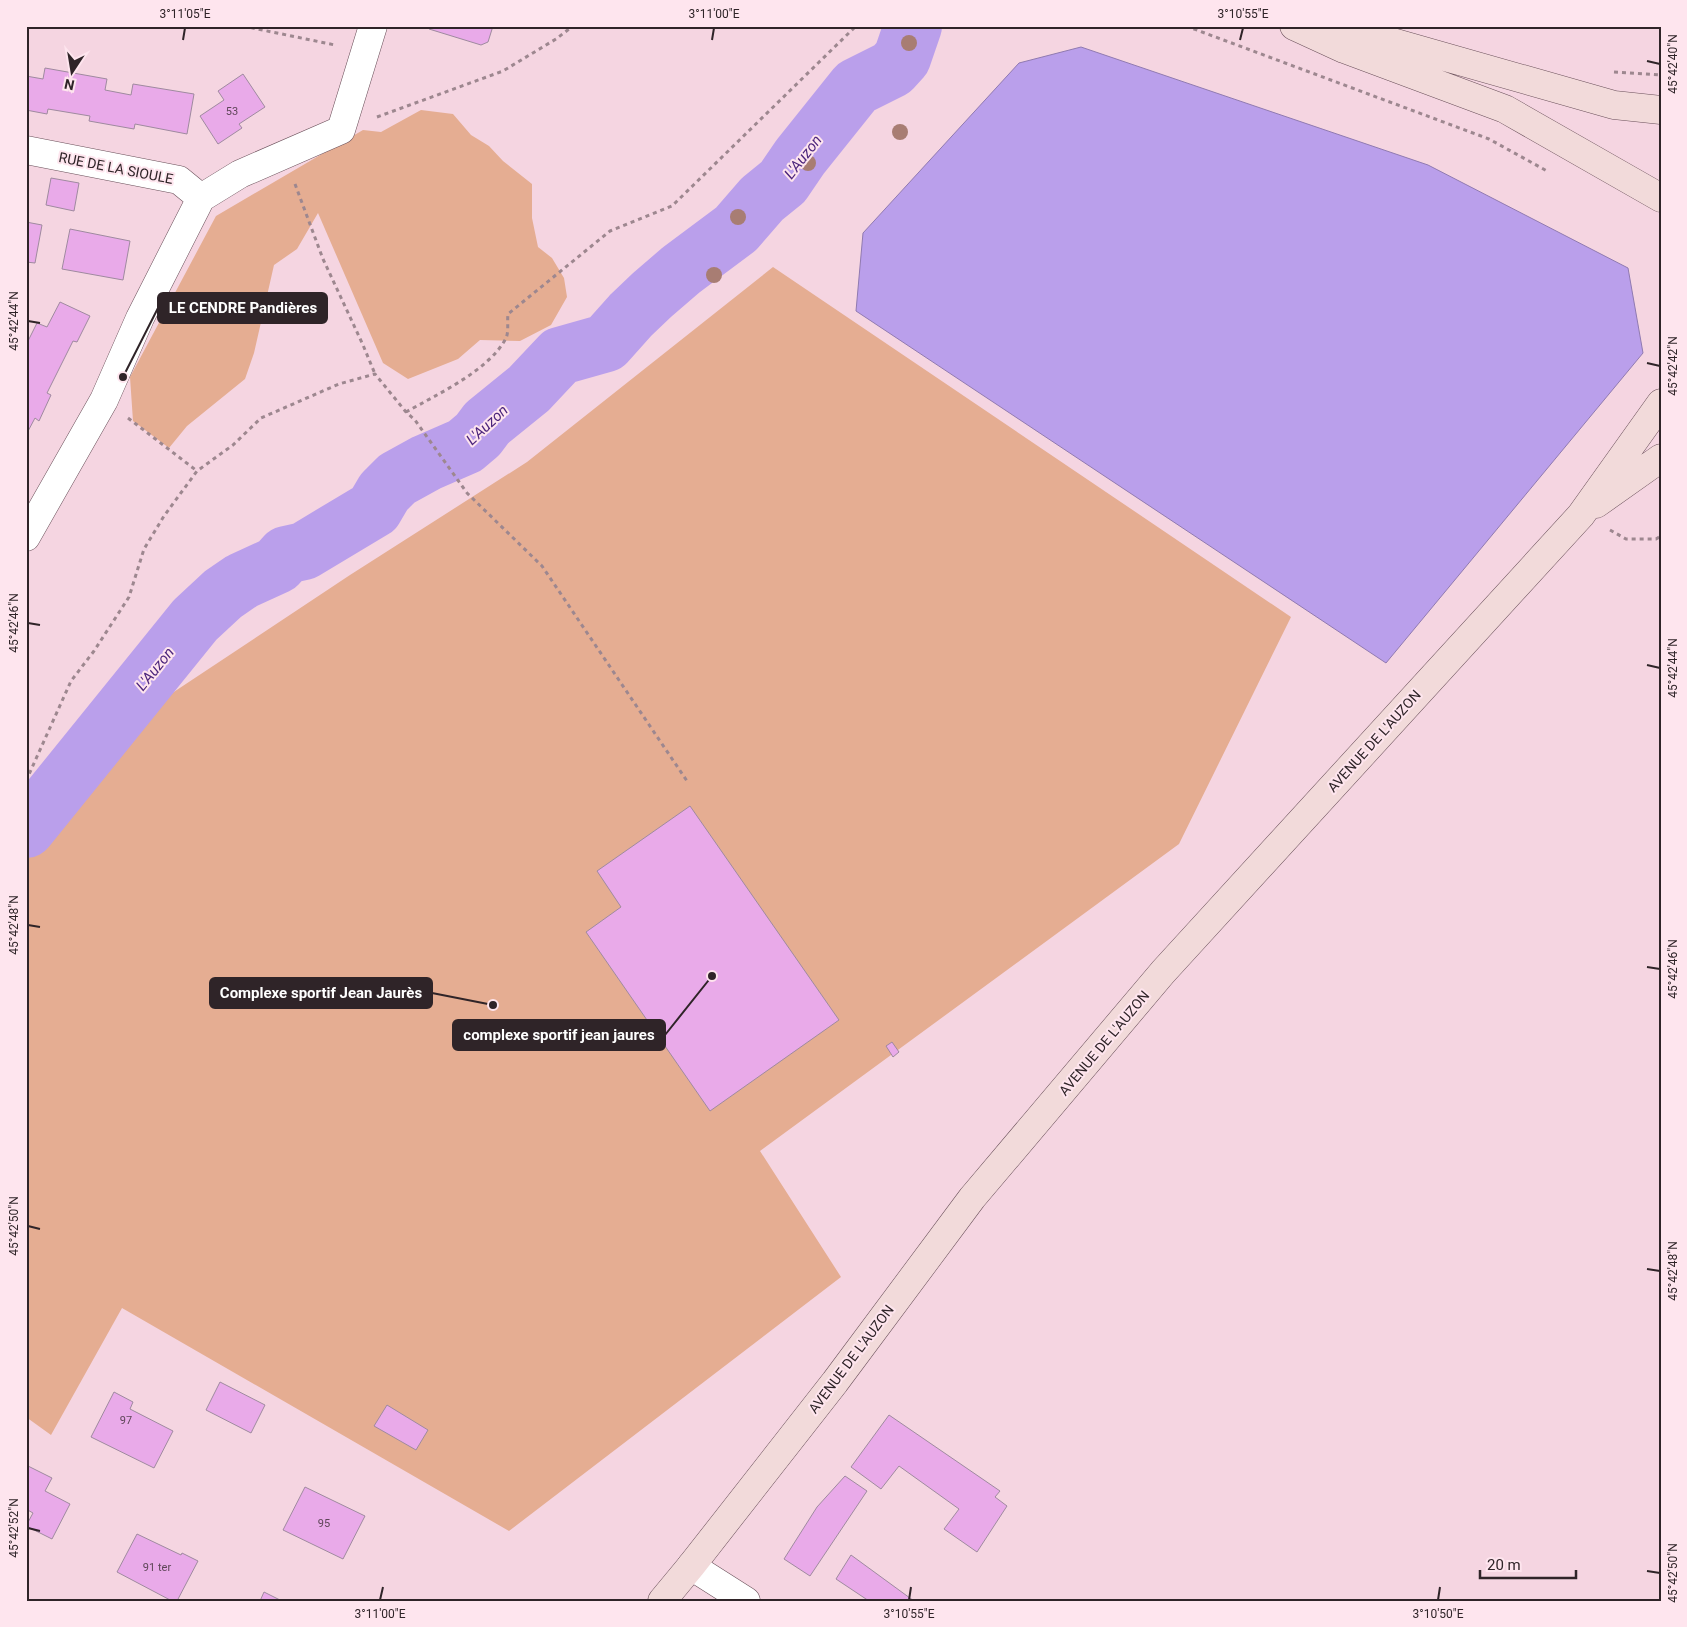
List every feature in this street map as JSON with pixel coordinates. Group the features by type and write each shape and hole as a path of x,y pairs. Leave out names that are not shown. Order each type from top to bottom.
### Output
{"main road":[{"path":"1294,26 1344,49 1505,110 1661,198"},
{"path":"1336,26 1614,106 1661,110"},
{"path":"1581,515 1661,402"},
{"path":"1581,515 1661,458"},
{"name":"AVENUE DE L'AUZON","path":"662,1601 835,1382 972,1198 1138,1002 1581,515"}],"street":[{"path":"26,537 104,400 140,318 201,198 240,174 342,130 369,39"},
{"name":"RUE DE LA SIOULE","path":"26,150 179,180 201,198"},
{"path":"691,1566 746,1601"}],"path":[{"path":"243,26 369,39"},
{"path":"342,130 503,70 556,39 573,26"},
{"path":"406,412 453,385 490,360 506,336 508,314 610,231 672,206 856,26"},
{"path":"1186,26 1489,139 1548,171"},
{"path":"284,155 323,260 375,374 406,412 415,420 467,493 542,566 687,781"},
{"path":"26,781 71,681 129,597 144,548 164,516 197,471 233,445 262,418 339,384 375,374"},
{"path":"104,400 197,471"},
{"path":"1581,515 1626,538 1656,539 1661,536"}],"shaded area":[{"path":"1081,47 1428,165 1628,268 1643,353 1386,663 856,311 863,233 1019,63"},
{"path":"421,110 453,114 471,135 489,146 503,161 532,184 532,218 538,247 552,258 564,278 567,297 551,325 520,341 480,340 458,359 408,379 383,363 318,213 297,249 274,265 254,353 245,379 187,426 169,448 133,421 130,377 216,216 363,130 381,132"},
{"path":"773,267 1291,617 1179,844 760,1151 841,1277 509,1531 122,1308 51,1435 26,1417 26,858 130,721 350,575 527,462"}],"building":[{"path":"430,26 493,26 488,42 481,45 429,29"},
{"path":"45,68 107,79 105,90 131,95 133,84 194,94 187,134 135,124 134,129 89,121 90,116 48,109 47,114 26,110 26,76 43,79"},
{"path":"243,74 265,107 239,124 242,128 218,144 200,116 224,100 218,91"},
{"path":"51,178 79,183 74,211 46,205"},
{"path":"26,222 42,225 35,263 26,262"},
{"path":"70,229 130,241 123,280 62,269"},
{"path":"60,302 90,316 77,342 73,341 47,393 51,395 39,421 35,418 26,435 26,345 37,323 47,327"},
{"path":"690,806 839,1020 710,1111 586,932 621,907 597,871"},
{"path":"892,1042 899,1052 893,1057 886,1046"},
{"path":"220,1382 265,1405 251,1433 206,1410"},
{"path":"114,1392 133,1402 130,1409 173,1431 154,1468 91,1437"},
{"path":"387,1405 428,1430 416,1450 374,1426"},
{"path":"889,1415 1000,1491 995,1497 1007,1506 977,1552 944,1529 959,1509 899,1466 881,1489 851,1467"},
{"path":"26,1465 52,1478 45,1491 70,1504 52,1539 26,1526 33,1513 26,1509"},
{"path":"845,1476 867,1491 810,1576 784,1559 817,1507"},
{"path":"305,1487 365,1516 343,1559 283,1530"},
{"path":"137,1534 198,1561 177,1601 172,1601 117,1572"},
{"path":"851,1555 914,1601 869,1601 836,1579"},
{"path":"264,1592 282,1601 260,1601"}],"waterway":[{"name":"L'Auzon","path":"26,829 195,620 223,594 242,581 277,565 286,555 304,551 374,509 384,492 397,479 426,463 465,446 478,435 487,423 529,389 560,356 606,343 652,295 681,270 736,229 762,199 783,182 800,157 856,87 892,69 902,58 913,26"}],"place":[{"name":"LE CENDRE Pandières","path":"123,377"},
{"name":"complexe sportif jean jaures","path":"712,976"},
{"name":"Complexe sportif Jean Jaurès","path":"493,1005"}]}
